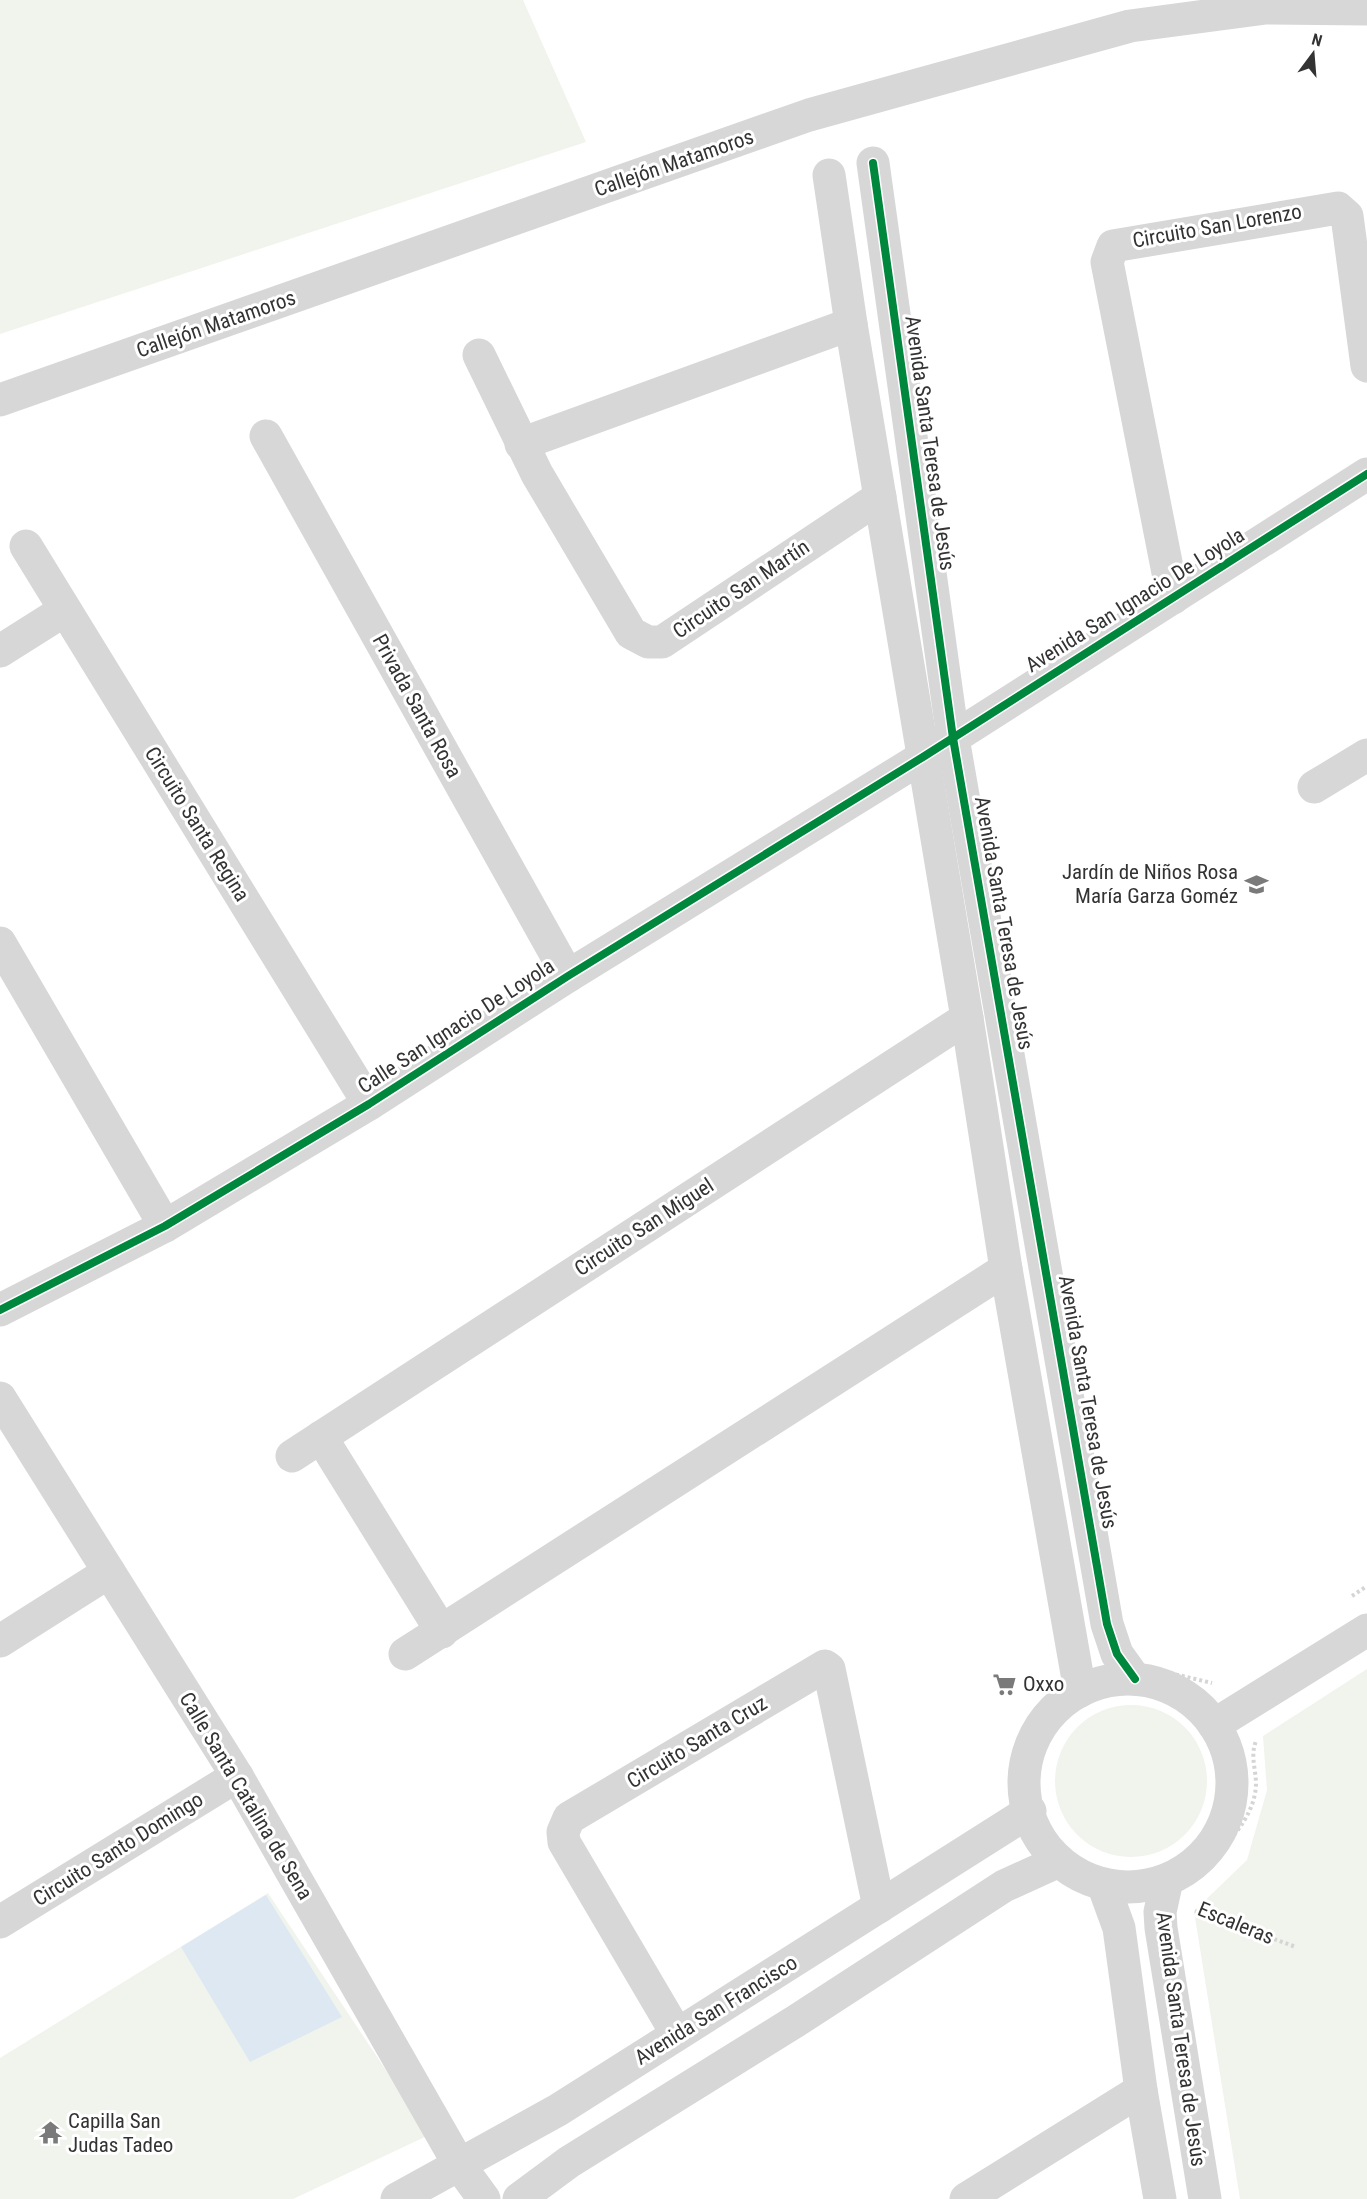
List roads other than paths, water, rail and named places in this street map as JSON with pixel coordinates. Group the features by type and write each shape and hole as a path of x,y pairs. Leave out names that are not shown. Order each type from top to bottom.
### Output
{"street":[{"name":"Callejón Matamoros","path":"0,399 809,115 1195,9 1266,4 1367,9"},
{"name":"Avenida Santa Teresa de Jesús","path":"873,163 953,738 1107,1624 1117,1654 1148,1673"},
{"path":"829,175 851,324 967,1018 1006,1269 1080,1691"},
{"name":"Circuito San Lorenzo","path":"1173,598 1107,262 1113,246 1143,239 1338,208 1347,216 1367,366"},
{"path":"521,444 851,324"},
{"name":"Circuito San Martín","path":"479,355 521,444 631,633 648,642 662,642 880,496"},
{"name":"Privada Santa Rosa","path":"266,436 568,976"},
{"name":"Avenida San Ignacio De Loyola","path":"922,757 1367,474"},
{"name":"Circuito Santa Regina","path":"26,546 369,1104"},
{"path":"0,651 65,610"},
{"path":"1314,787 1367,755"},
{"name":"Calle San Ignacio De Loyola","path":"0,1310 165,1226 369,1104 568,976 922,757"},
{"path":"0,943 165,1226"},
{"name":"Circuito San Miguel","path":"292,1456 967,1018"},
{"path":"988,1151 1024,1145"},
{"path":"405,1654 1006,1269"},
{"name":"Calle Santa Catalina de Sena","path":"0,1398 237,1776 460,2166 484,2199"},
{"path":"1037,1439 1074,1431"},
{"path":"321,1437 442,1632"},
{"path":"0,1641 109,1572"},
{"path":"1214,1725 1367,1630"},
{"name":"Circuito Santa Cruz","path":"677,2034 564,1842 565,1824 569,1818 825,1666 830,1669 879,1907"},
{"path":"1148,1673 1196,1704 1214,1725 1225,1745 1231,1768 1232,1791 1228,1814 1219,1835 1205,1854 1188,1869 1184,1884 1124,1887 1103,1884 1079,1875 1059,1861 1043,1842 1024,1791 1026,1761 1036,1733 1055,1709 1080,1691 1097,1684 1148,1673"},
{"name":"Circuito Santo Domingo","path":"0,1922 237,1776"},
{"name":"Avenida San Francisco","path":"397,2199 558,2110 1030,1812"},
{"path":"519,2199 568,2162 796,2021 1004,1886 1059,1861"},
{"name":"Avenida Santa Teresa de Jesús","path":"1103,1884 1119,1928 1141,2090 1160,2199"},
{"name":"Avenida Santa Teresa de Jesús","path":"1184,1884 1160,1912 1194,2196"},
{"path":"767,1977 796,2021"},
{"path":"966,2199 1141,2090"}],"place":[{"name":"Jardín de Niños Rosa María Garza Goméz","path":"1256,884"},
{"name":"Oxxo","path":"1005,1684"},
{"name":"Capilla San Judas Tadeo","path":"50,2133"}]}
